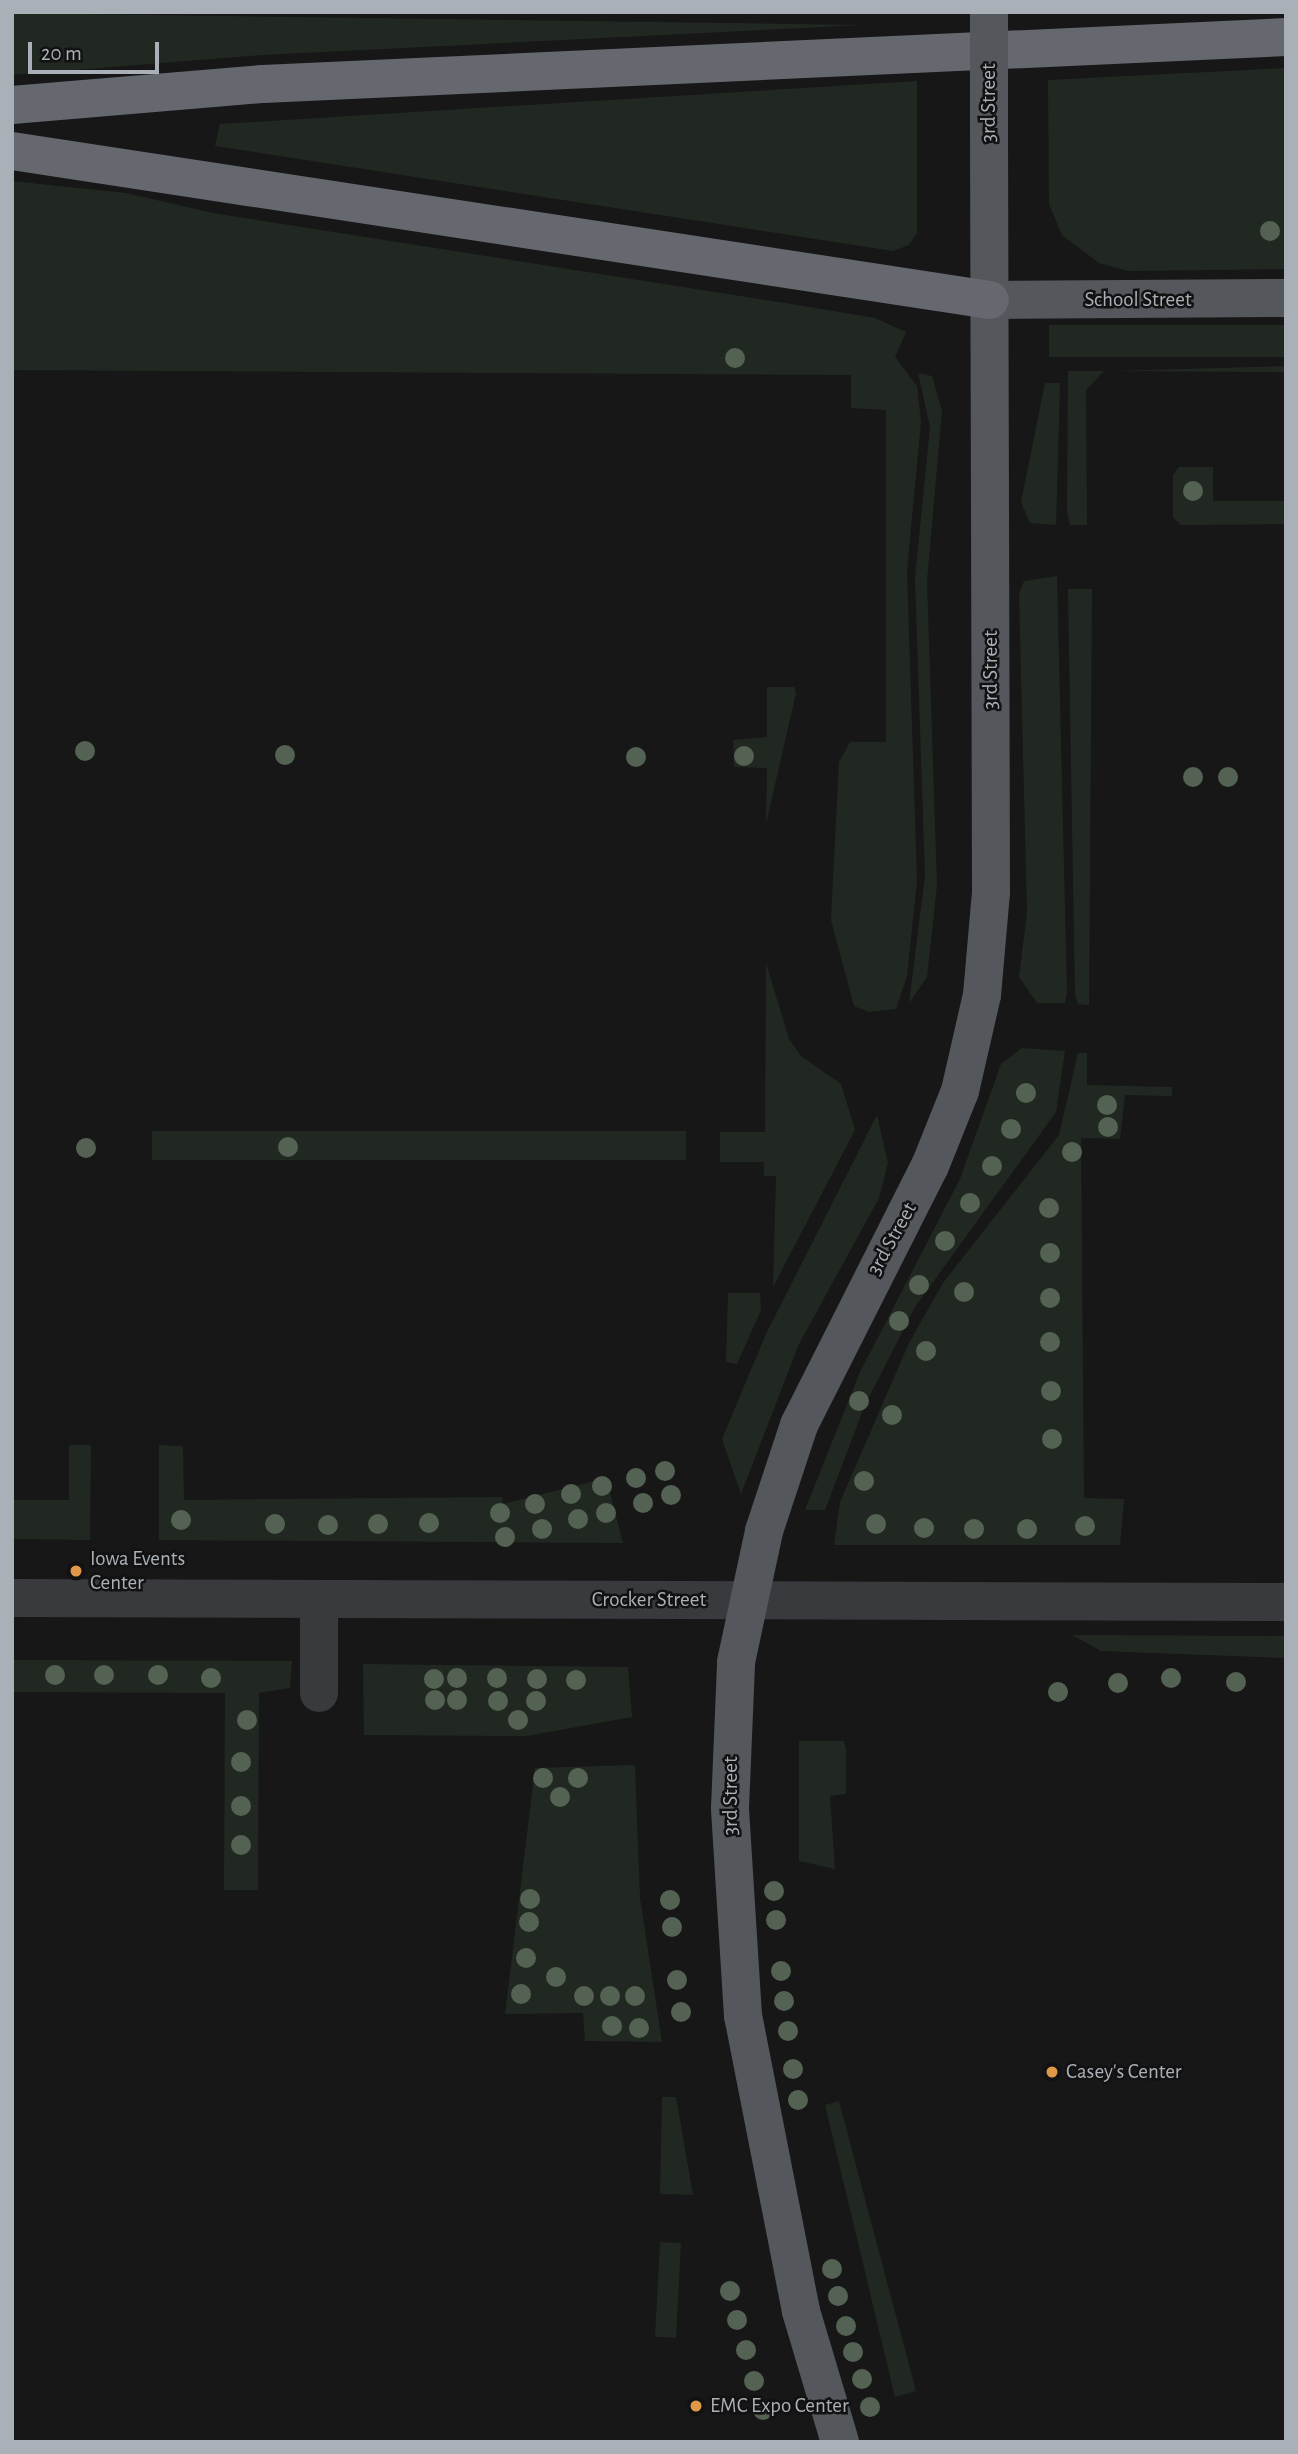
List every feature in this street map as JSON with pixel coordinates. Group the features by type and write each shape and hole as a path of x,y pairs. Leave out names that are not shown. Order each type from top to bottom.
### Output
{"highway":[{"path":"12,105 264,84 1286,37"},
{"path":"12,151 990,300"}],"main road":[{"name":"3rd Street","path":"840,2442 798,2298 743,2016 730,1808 736,1661 747,1601 799,1425 930,1166 978,1019 991,893 989,12"},
{"name":"School Street","path":"990,300 1286,298"}],"street":[{"name":"Crocker Street","path":"12,1598 1286,1602"},
{"path":"318,1599 318,1693"}],"shaded area":[{"path":"12,13 863,25 263,55 12,75"},
{"path":"1286,68 1286,269 1128,271 1099,263 1062,235 1049,204 1048,80"},
{"path":"917,81 917,233 909,245 893,251 215,146 220,124"},
{"path":"12,181 126,193 213,213 875,318 906,332 895,357 917,386 921,422 907,571 917,881 907,976 896,1009 869,1012 854,1006 831,920 839,762 850,742 886,742 886,410 851,408 851,375 12,370"},
{"path":"1049,325 1286,325 1286,357 1049,357"},
{"path":"1286,366 1286,372 1114,371"},
{"path":"1068,371 1104,371 1086,390 1087,525 1070,525 1067,511"},
{"path":"918,373 932,376 942,411 927,581 937,886 927,977 909,1003 925,876 915,578 930,427"},
{"path":"1045,383 1060,383 1056,525 1030,523 1021,502"},
{"path":"1179,467 1213,467 1213,501 1286,501 1286,524 1181,525 1173,517 1173,475"},
{"path":"1057,576 1067,993 1065,1003 1037,1003 1019,977 1027,912 1019,594 1024,581"},
{"path":"1068,589 1092,589 1089,1005 1078,1004 1075,995"},
{"path":"767,687 794,687 796,693 766,824 767,768 734,767 733,740 767,737"},
{"path":"766,963 789,1039 801,1056 841,1084 855,1130 773,1287 776,1176 764,1176 764,1162 720,1162 720,1132 765,1132"},
{"path":"1022,1048 1065,1051 1056,1112 915,1307 865,1405 825,1510 805,1510 860,1372 960,1179 1001,1064"},
{"path":"1078,1053 1087,1053 1087,1085 1172,1087 1172,1096 1125,1095 1120,1139 1081,1138 1084,1498 1124,1499 1120,1545 834,1545 840,1502 909,1343 943,1283 1059,1135"},
{"path":"877,1115 888,1163 879,1198 799,1344 741,1494 722,1439 765,1336"},
{"path":"152,1131 686,1131 686,1160 152,1160"},
{"path":"728,1293 760,1293 761,1310 737,1364 726,1362"},
{"path":"69,1445 91,1445 90,1540 12,1539 12,1500 69,1500"},
{"path":"159,1445 183,1446 184,1500 502,1497 503,1504 606,1478 623,1543 159,1540"},
{"path":"1072,1635 1286,1636 1286,1658 1101,1651"},
{"path":"12,1660 292,1661 290,1688 259,1693 258,1890 224,1890 225,1693 12,1692"},
{"path":"363,1664 628,1667 632,1717 527,1736 364,1735"},
{"path":"799,1741 844,1741 846,1794 830,1796 835,1869 799,1861"},
{"path":"635,1765 640,1898 662,2042 585,2041 583,2013 505,2014 535,1768"},
{"path":"662,2097 676,2097 693,2195 660,2194"},
{"path":"839,2101 916,2391 895,2397 825,2105"},
{"path":"660,2242 681,2243 676,2338 655,2337"}],"place":[{"name":"Iowa Events Center","path":"76,1571"},
{"name":"Casey's Center","path":"1052,2072"},
{"name":"EMC Expo Center","path":"696,2406"}]}
